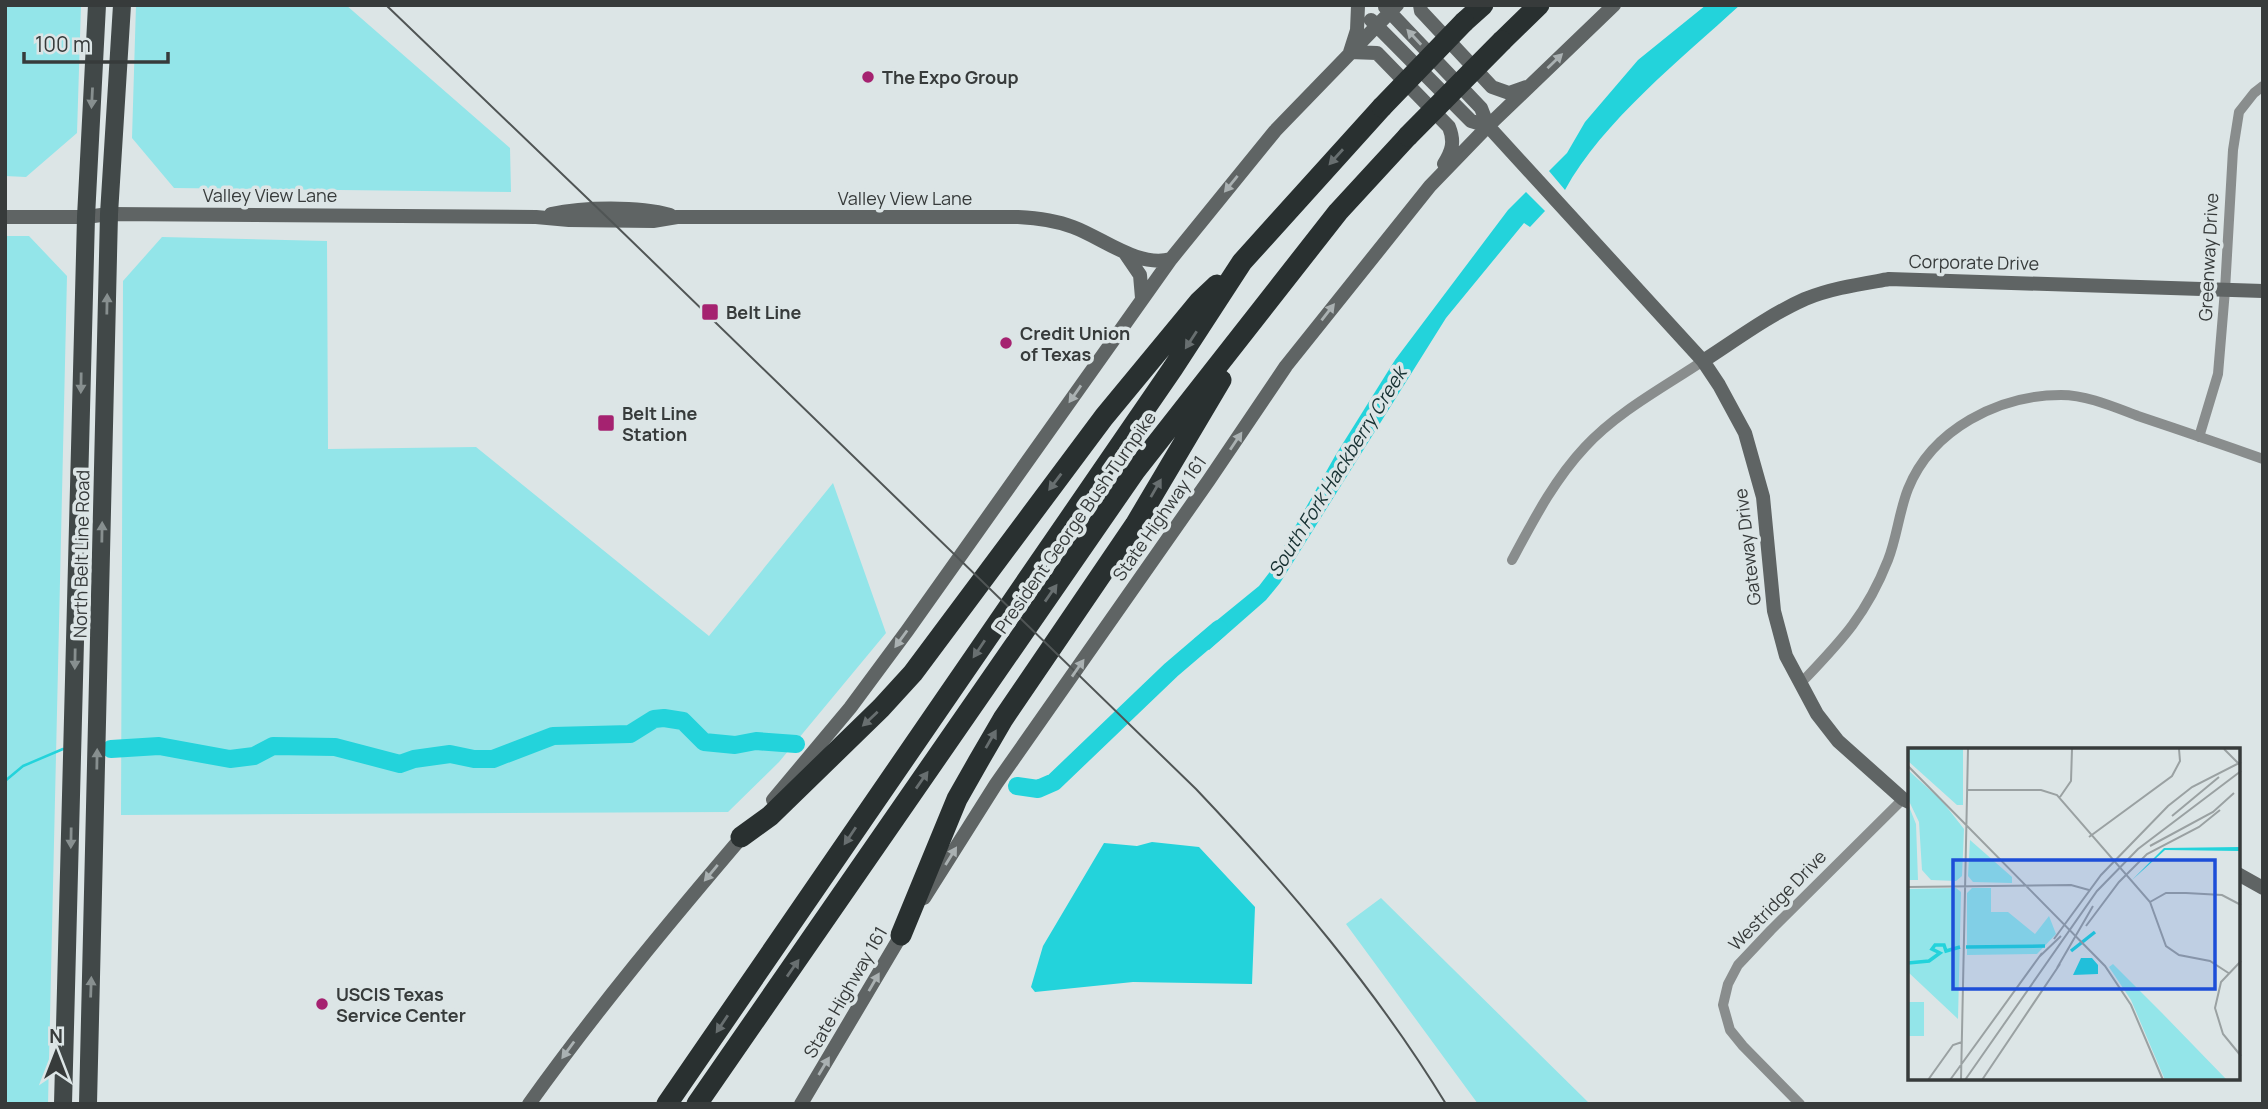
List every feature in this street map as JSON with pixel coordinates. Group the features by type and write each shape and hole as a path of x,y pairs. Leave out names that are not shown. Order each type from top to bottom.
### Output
{"highway":[{"name":"President George Bush Turnpike","path":"667,1104 1173,368 1242,262 1382,107 1483,5"},
{"name":"President George Bush Turnpike","path":"697,1104 1135,471 1338,212 1408,136 1539,5"},
{"path":"741,837 770,816 881,708 913,673 1104,417 1199,302 1242,262"},
{"path":"901,934 957,799 1003,719 1135,525 1218,386 1272,306 1285,278"}],"main road":[{"name":"North Belt Line Road","path":"63,1104 86,217 97,5"},
{"name":"North Belt Line Road","path":"88,1104 110,214 122,5"},
{"path":"1420,5 1421,11 1492,87 1509,93 1530,86"},
{"name":"State Highway 161","path":"801,1104 901,934 996,783 1286,366 1430,186 1614,5"},
{"path":"1350,52 1357,30 1357,6"},
{"name":"Gateway Drive","path":"1357,6 1471,121 1488,126"},
{"path":"529,1104 608,998 867,685 1171,259 1275,131 1376,26 1390,7"},
{"name":"Gateway Drive","path":"1390,7 1481,108 1488,126 1703,361 1745,433 1754,463 1763,497 1774,611 1786,656 1817,713 1838,741 1906,800"},
{"path":"1350,52 1377,53 1449,127 1452,150 1430,186"},
{"name":"Valley View Lane","path":"5,217 86,217 110,214 536,216 569,220 653,220 677,217 1034,218 1071,226 1104,240 1125,253 1147,260 1171,259"},
{"path":"1125,253 1140,275 1142,298"},
{"name":"Corporate Drive","path":"1703,361 1777,313 1807,299 1841,287 1889,279 2263,292"},
{"path":"2240,875 2263,888"}],"street":[{"name":"Greenway Drive","path":"2199,437 2218,374 2232,161 2239,112 2263,86"},
{"path":"1512,561 1544,500 1585,447 1644,400 1703,361"},
{"path":"1800,684 1845,638 1865,609 1888,559 1908,490 1917,469 1955,429 1977,414 2021,399 2063,395 2093,400 2263,459"},
{"name":"Westridge Drive","path":"1800,1104 1730,1030 1723,1005 1728,984 1738,965 1771,930 1906,800"}],"shaded area":[{"path":"5,5 81,5 77,133 26,177 5,176"},
{"path":"136,5 346,5 510,148 511,192 174,188 132,138"},
{"path":"5,236 29,236 67,276 48,1104 5,1104"},
{"path":"162,237 327,241 328,449 476,447 709,636 833,483 886,633 779,762 728,812 121,815 123,281"},
{"path":"1381,898 1590,1104 1478,1104 1346,924"}],"water":[{"path":"1706,5 1740,5 1621,116 1581,165 1565,190 1549,171 1567,153 1585,122 1638,60"},
{"path":"1526,192 1545,211 1530,227 1524,223 1446,318 1280,583 1266,600 1209,650 1194,639 1259,586 1269,573 1335,456 1395,360 1508,210"},
{"path":"1152,842 1199,847 1255,907 1252,984 1133,982 1035,992 1031,987 1043,946 1104,843 1137,846"}],"waterway":[{"name":"South Fork Hackberry Creek","path":"1017,786 1038,789 1054,782 1171,670 1219,629"},
{"name":"South Fork Hackberry Creek","path":"111,749 159,746 230,759 254,756 273,746 335,747 400,764 414,759 450,754 474,759 493,759 553,736 630,734 654,719 664,718 683,721 704,742 735,745 756,741 796,744"},
{"name":"South Fork Hackberry Creek","path":"5,781 23,766 63,749"}],"tram line":[{"path":"386,5 1196,789 1297,901 1360,979 1419,1061 1446,1104"}],"place":[{"name":"The Expo Group","path":"868,77"},
{"name":"Belt Line","path":"710,312"},
{"name":"Credit Union of Texas","path":"1006,343"},
{"name":"Belt Line Station","path":"606,423"},
{"name":"USCIS Texas Service Center","path":"322,1004"}]}
